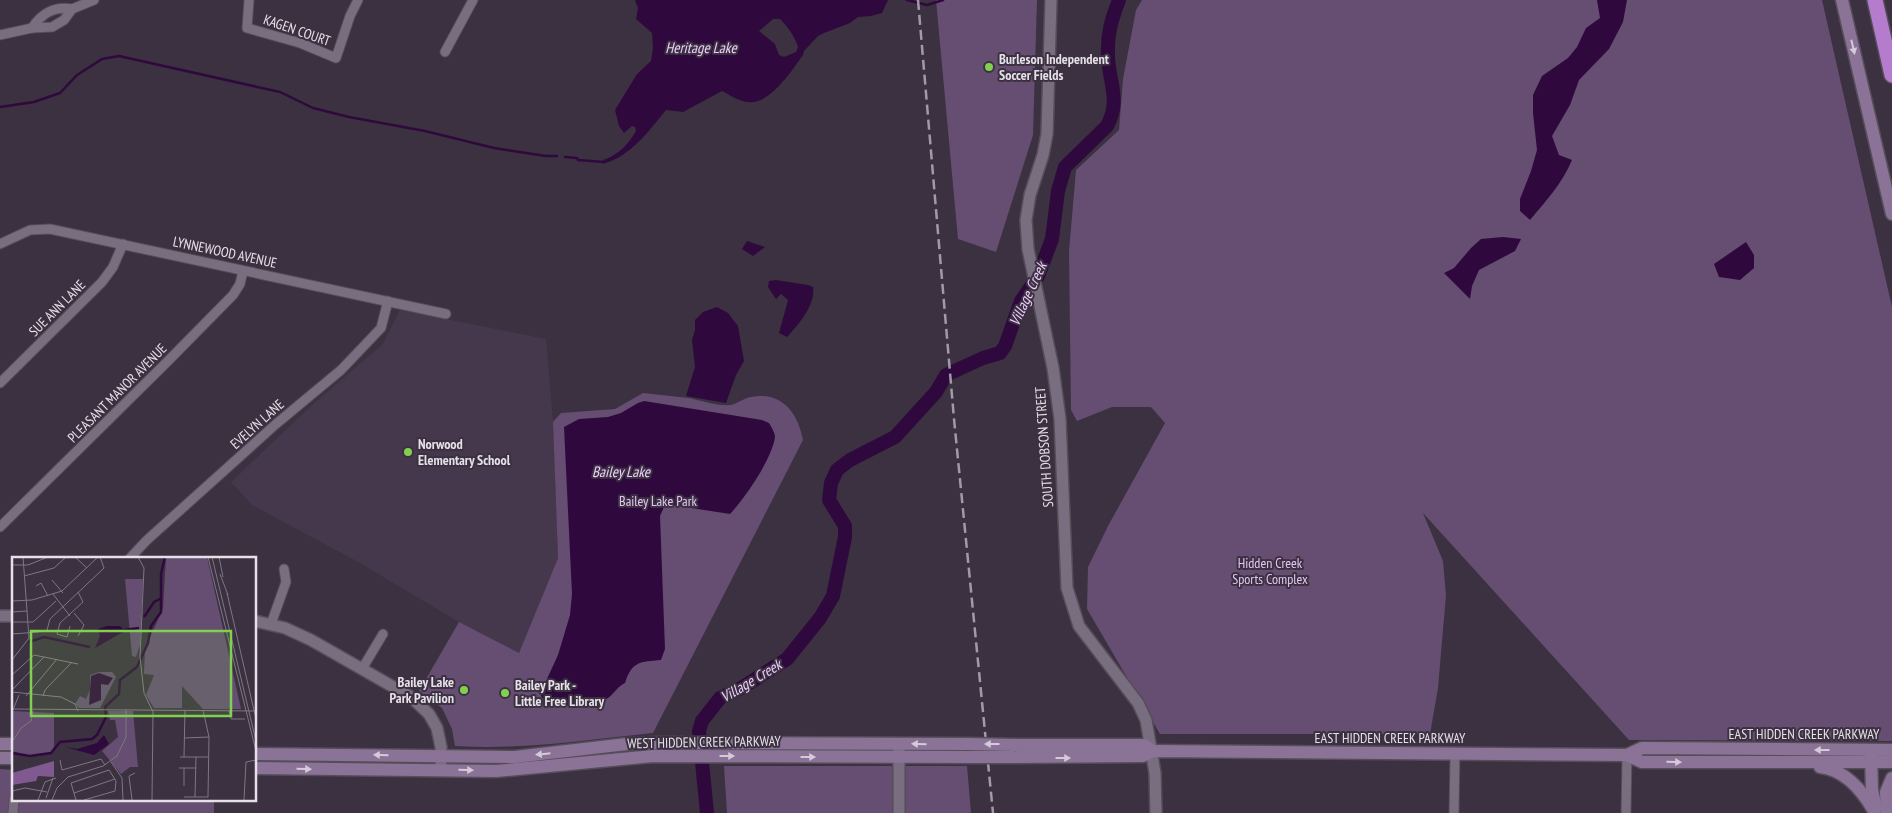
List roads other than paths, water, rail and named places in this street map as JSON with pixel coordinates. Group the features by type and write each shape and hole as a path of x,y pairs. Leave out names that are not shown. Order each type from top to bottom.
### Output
{"highway":[{"path":"1875,0 1892,75"}],"main road":[{"path":"1842,0 1892,214"},
{"name":"WEST HIDDEN CREEK PARKWAY","path":"256,754 515,757 660,742 898,744 968,751 1015,751"},
{"name":"EAST HIDDEN CREEK PARKWAY","path":"1015,751 1144,745 1152,751 1627,755 1642,762 1790,763 1871,756 1892,750"},
{"name":"EAST HIDDEN CREEK PARKWAY","path":"1627,755 1642,748 1871,756 1892,762"},
{"name":"WEST HIDDEN CREEK PARKWAY","path":"256,768 522,770 653,756 898,758 968,751"},
{"path":"1871,756 1872,790 1879,813"},
{"path":"1790,763 1825,768 1838,773 1858,788 1875,813"},
{"path":"1887,813 1886,792 1892,778"}],"street":[{"path":"0,35 32,28 52,27 64,20 72,10 94,0"},
{"name":"KAGEN COURT","path":"249,0 247,28 300,43 336,58 350,16 358,0"},
{"path":"446,52 474,0"},
{"name":"SOUTH DOBSON STREET","path":"1051,0 1047,134 1043,155 1030,195 1026,220 1028,249 1053,368 1060,419 1067,588 1079,626 1138,703 1142,712 1150,735 1156,772 1156,813"},
{"path":"32,28 39,17 48,12 62,7 72,10"},
{"name":"LYNNEWOOD AVENUE","path":"0,244 30,230 50,229 446,314"},
{"name":"SUE ANN LANE","path":"0,383 102,282 113,267 123,244"},
{"name":"PLEASANT MANOR AVENUE","path":"0,527 233,295 240,284 243,271"},
{"name":"EVELYN LANE","path":"131,557 276,424 353,359 381,328 388,301"},
{"path":"271,624 284,588 286,576 284,568"},
{"path":"256,621 285,628 311,640 411,697 430,714 437,728 441,756 440,770"},
{"path":"362,669 383,634"},
{"path":"898,744 898,813"},
{"path":"1454,813 1455,753"},
{"path":"1626,813 1627,755"},
{"path":"12,813 14,800"}],"water":[{"name":"Heritage Lake","path":"635,0 888,0 882,13 858,17 850,23 818,36 804,51 787,77 764,98 748,102 737,99 722,91 683,112 666,110 646,135 630,149 603,164 603,160 618,152 630,141 636,131 635,127 632,126 624,133 619,126 615,110 637,74 651,61 653,48 652,33 636,19 638,8","holes":["773,19 780,19 791,32 798,47 796,52 784,57 779,55 775,44 759,31"]},
{"path":"1597,0 1627,0 1623,22 1609,49 1579,80 1570,105 1552,136 1559,155 1572,160 1559,184 1530,220 1520,211 1520,199 1537,150 1533,95 1542,76 1568,58 1577,47 1586,28 1600,18"},
{"path":"1503,237 1521,239 1515,251 1479,270 1472,286 1470,299 1444,273 1454,268 1481,239"},
{"path":"747,241 765,247 753,256 742,249"},
{"path":"1746,242 1754,255 1754,268 1740,280 1719,277 1714,264"},
{"path":"776,280 813,287 812,301 809,308 787,337 779,333 788,300 781,294 776,299 768,287 769,281"},
{"path":"717,307 728,313 738,326 744,361 736,375 726,403 686,396 695,367 692,340 695,320 703,312"},
{"name":"Bailey Lake","path":"644,401 762,420 769,423 774,432 773,446 757,478 730,514 672,505 664,507 660,516 665,649 661,660 638,664 631,670 625,683 604,700 567,705 549,705 541,696 541,692 558,655 570,615 572,594 564,427 579,419 608,417 621,413"}],"waterway":[{"path":"907,0 927,5 943,0"},
{"name":"Village Creek","path":"707,813 699,731 702,721 720,698 743,687 787,659 820,618 833,596 845,537 845,526 829,500 831,483 837,470 850,460 895,437 936,392 946,375 983,358 1000,353 1005,346 1021,301 1038,276 1052,239 1058,191 1065,167 1107,126 1111,117 1114,100 1108,57 1108,41 1119,0"},
{"path":"0,107 34,102 60,93 77,75 102,59 119,56 280,92 313,108 349,117 425,131 494,148 557,156"},
{"path":"565,157 604,162"}],"railway":[{"path":"918,0 954,419 993,813"}],"place":[{"name":"Burleson Independent Soccer Fields","path":"989,67"},
{"name":"Norwood Elementary School","path":"408,452"},
{"name":"Bailey Lake Park Pavilion","path":"464,690"},
{"name":"Bailey Park - Little Free Library","path":"505,693"}],"park label":[{"name":"Bailey Lake Park","path":"658,501"},
{"name":"Hidden Creek Sports Complex","path":"1270,572"}]}
